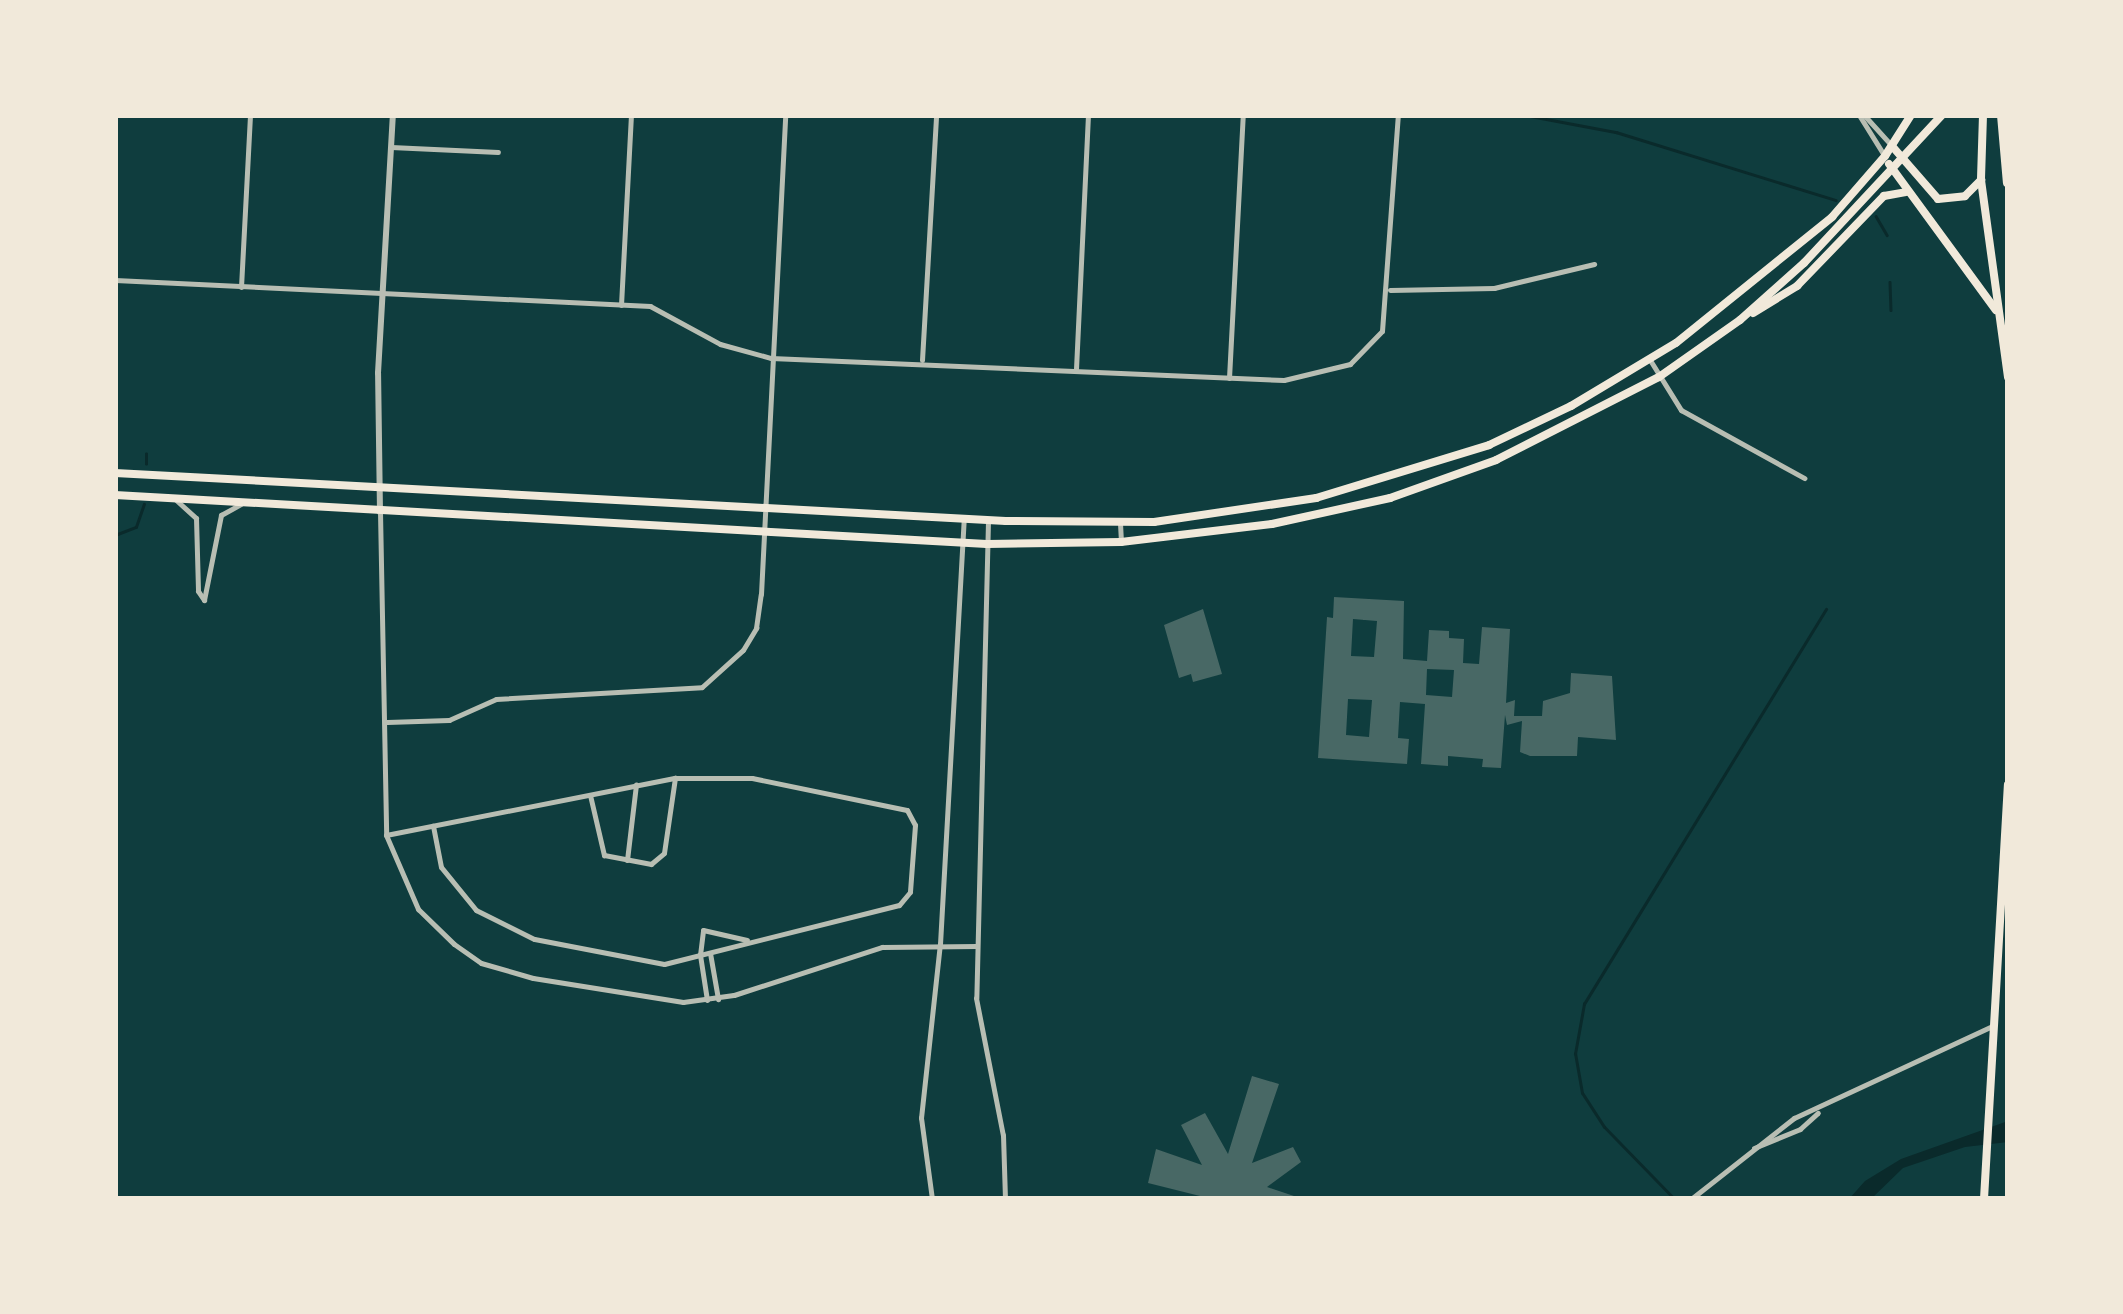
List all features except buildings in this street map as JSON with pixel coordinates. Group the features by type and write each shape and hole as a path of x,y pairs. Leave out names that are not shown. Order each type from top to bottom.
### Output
{"highway":[{"path":"2002,115 2008,183"}],"main road":[{"path":"115,473 988,521 1154,522 1302,501 1490,445 1650,360 1804,244 1885,156 1911,115"},
{"path":"1740,320 1804,263 1942,115"},
{"path":"1983,115 1981,180 2008,376"},
{"path":"1892,146 1938,198 1965,196 1981,180"},
{"path":"1885,156 1906,192 1999,314"},
{"path":"115,495 987,544 1157,539 1306,517 1390,498 1496,460 1658,377 1797,286 1884,196 1906,192"},
{"path":"1984,1199 2008,785"}],"street":[{"path":"241,287 250,115"},
{"path":"393,115 383,294 380,512 387,722 386,835 418,909 480,962 645,998 718,999 882,946 977,946"},
{"path":"620,305 631,115"},
{"path":"387,722 449,720 496,699 710,683 756,628 765,532 785,115"},
{"path":"922,360 936,115"},
{"path":"1076,369 1088,115"},
{"path":"1229,378 1244,115"},
{"path":"115,280 664,310 720,344 771,358 922,360 1284,380 1350,364 1382,331 1390,290 1398,115"},
{"path":"1862,115 1892,146"},
{"path":"1862,115 1885,156"},
{"path":"391,147 498,152"},
{"path":"1390,290 1494,288 1594,264"},
{"path":"1650,360 1658,377 1694,419 1804,478"},
{"path":"1490,445 1496,460"},
{"path":"174,498 196,518 204,600 221,515 246,503"},
{"path":"1302,501 1306,517"},
{"path":"932,1199 921,1118 940,944 964,520"},
{"path":"988,521 976,998 1003,1135 1005,1199"},
{"path":"1154,522 1157,539"},
{"path":"1120,523 1121,542"},
{"path":"197,553 215,554"},
{"path":"386,835 675,778 752,778 907,810 915,825 910,892 899,905 664,964 534,940 476,910 441,867 432,826"},
{"path":"590,794 604,855 650,864 664,852 675,778"},
{"path":"627,860 636,785"},
{"path":"708,1000 700,955 704,930 750,941"},
{"path":"710,953 718,999"},
{"path":"1691,1199 1794,1118 1819,1111 1992,1026"},
{"path":"1751,1149 1800,1129 1819,1111"}],"water":[{"path":"2008,1121 2008,1142 1965,1147 1903,1168 1871,1199 1849,1199 1865,1181 1901,1159"}],"waterway":[{"path":"1525,115 1616,132 1836,200"},
{"path":"1876,216 1887,235"},
{"path":"1890,282 1891,310"},
{"path":"146,454 146,464"},
{"path":"115,535 136,527 144,504"},
{"path":"1674,1199 1604,1127 1582,1093 1575,1054 1584,1004 1826,609"}]}
